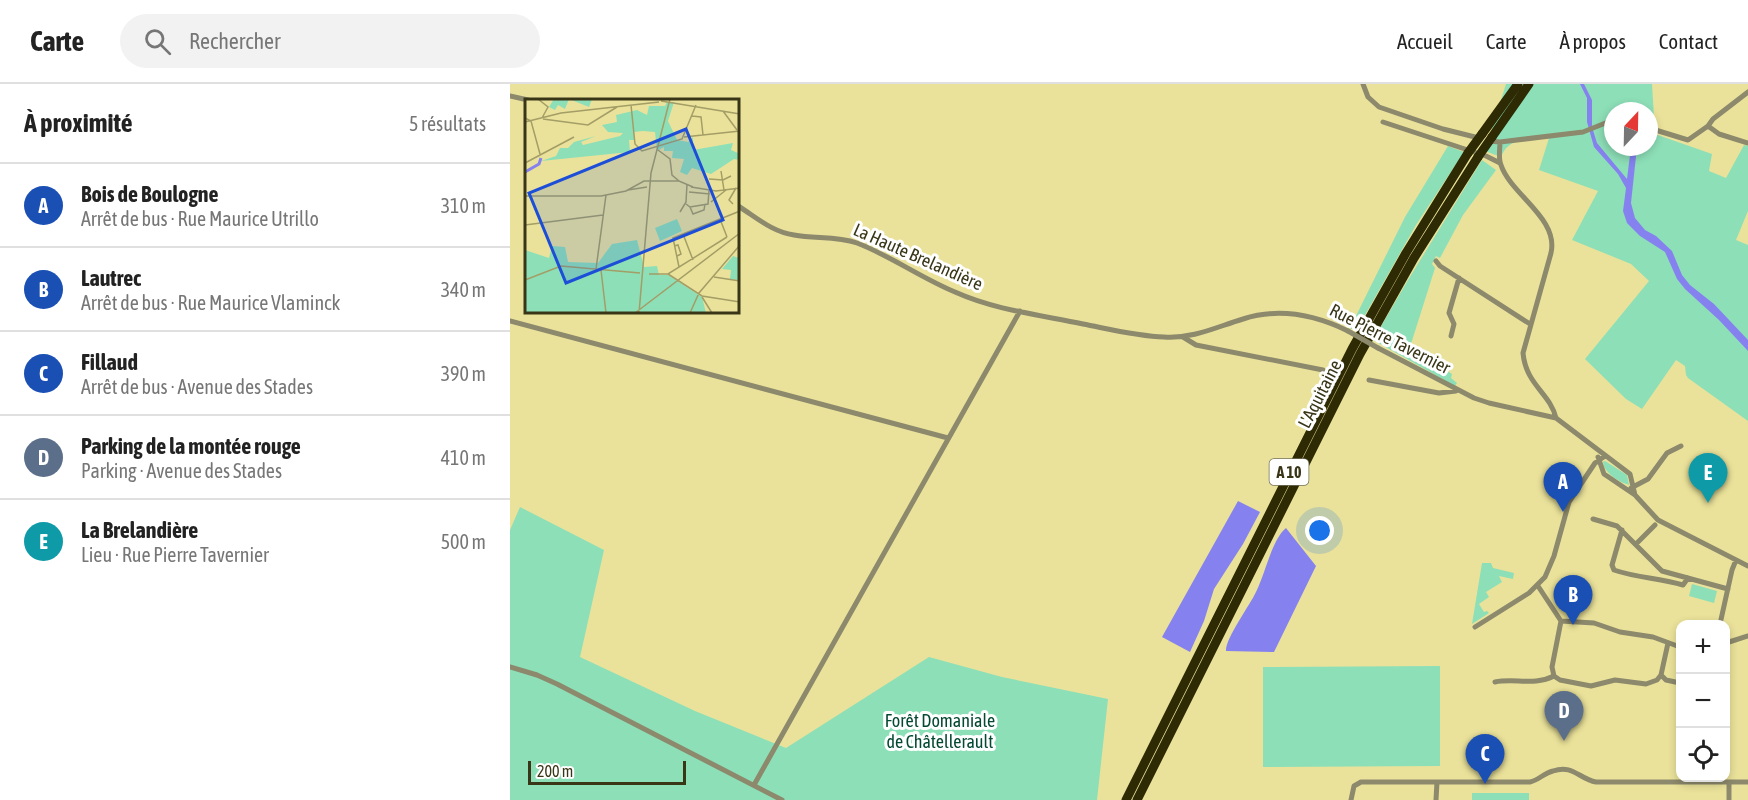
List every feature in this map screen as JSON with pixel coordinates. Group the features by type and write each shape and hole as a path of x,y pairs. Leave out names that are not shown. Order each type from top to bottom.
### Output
{"highway":[{"name":"L'Aquitaine","path":"1491,138 1518,84"},
{"name":"L'Aquitaine","path":"1126,800 1337,377 1391,278 1473,155 1491,138 1529,84"},
{"name":"L'Aquitaine","path":"1137,800 1360,354 1473,155"}],"street":[{"path":"1363,84 1373,103 1385,110 1487,141 1491,138 1587,131 1604,124"},
{"path":"1658,131 1684,140 1691,138 1748,92"},
{"path":"510,96 525,99"},
{"path":"1383,122 1486,156 1500,163"},
{"path":"1708,126 1719,134 1748,143"},
{"path":"1491,138 1500,163 1509,179 1542,220 1553,238 1550,260 1522,353 1526,369 1557,418"},
{"name":"La Haute Brelandière","path":"740,207 779,231 795,236 834,238 853,242 954,292 975,300 1020,311"},
{"path":"1436,261 1440,266 1530,324"},
{"path":"1450,336 1454,324 1449,313 1459,278"},
{"path":"754,785 1020,311"},
{"name":"Rue Pierre Tavernier","path":"1020,311 1167,338 1213,330 1245,318 1282,313 1321,319 1458,390 1489,403 1557,418 1630,474 1635,495"},
{"path":"510,321 948,438"},
{"path":"1183,337 1196,345 1323,370"},
{"path":"1369,380 1439,393 1458,390"},
{"path":"1626,489 1648,479 1667,453 1681,446"},
{"name":"Rue Pierre Tavernier","path":"1594,448 1604,474 1635,495 1653,517 1748,566"},
{"path":"1475,627 1538,586 1552,562 1569,502 1598,459 1605,456"},
{"path":"1593,519 1617,526 1662,571 1728,589"},
{"path":"1636,544 1655,525"},
{"path":"1622,531 1612,565 1614,570 1632,576 1664,579 1683,585 1688,578"},
{"path":"1721,620 1736,560"},
{"path":"1538,586 1561,621 1552,668 1554,676 1560,680 1595,686 1615,680 1646,684 1661,675 1668,643"},
{"path":"1561,621 1594,623 1620,632 1653,637 1676,646"},
{"path":"1730,641 1748,636"},
{"path":"510,667 537,675 556,684 782,800"},
{"path":"1661,675 1666,680 1676,682"},
{"path":"1495,682 1509,679 1538,682 1554,676"},
{"path":"1351,800 1354,786 1361,783 1530,782 1538,780 1548,772 1563,769 1575,771 1596,782 1676,782"},
{"path":"1436,800 1437,782"},
{"path":"1729,782 1729,800"},
{"path":"1730,782 1748,782"}],"green space":[{"path":"1506,84 1652,84 1653,102 1604,102 1604,156 1658,156 1658,135 1712,154 1709,171 1726,178 1744,145 1748,146 1748,211 1736,240 1748,245 1748,421 1688,378 1685,366 1676,360 1642,409 1626,399 1585,359 1649,281 1631,264 1572,240 1598,191 1539,170 1549,138 1514,142 1509,145 1501,157 1485,151"},
{"path":"1448,146 1464,152 1416,225 1356,331 1350,328 1405,217"},
{"path":"1482,160 1496,170 1463,215 1440,258 1436,256 1432,264 1435,268 1410,347 1452,374 1451,378 1457,383 1455,386 1373,340"},
{"path":"1605,461 1627,475 1629,485 1609,473 1604,466"},
{"name":"Forêt Domaniale de Châtellerault","path":"520,507 604,550 580,657 695,711 786,748 929,657 1002,677 1108,699 1097,800 510,800 510,530"},
{"path":"1482,563 1491,563 1493,568 1514,573 1513,579 1499,576 1502,582 1486,592 1489,597 1479,604 1484,612 1489,613 1472,624"},
{"path":"1692,584 1717,591 1714,603 1689,596"},
{"path":"1440,666 1440,766 1263,767 1263,667"},
{"path":"1472,793 1529,793 1529,800 1472,800"}],"shaded area":[{"path":"1580,84 1584,84 1592,100 1592,127 1597,143 1604,151 1604,156 1608,156 1627,179 1630,156 1636,156 1631,203 1635,218 1645,230 1656,236 1672,251 1682,275 1690,285 1714,304 1748,340 1748,351 1685,289 1677,279 1665,252 1640,236 1627,223 1623,211 1626,188 1618,174 1594,147 1587,122 1587,98"},
{"path":"1238,501 1260,512 1243,544 1214,589 1204,621 1190,652 1162,637"},
{"path":"1286,528 1316,566 1274,652 1226,651 1233,630 1253,598 1277,540"}],"place":[{"name":"La Brelandière","path":"1708,503"},
{"name":"Bois de Boulogne","path":"1563,512"},
{"name":"Lautrec","path":"1573,625"},
{"name":"Parking de la montée rouge","path":"1564,741"},
{"name":"Fillaud","path":"1485,784"}]}
